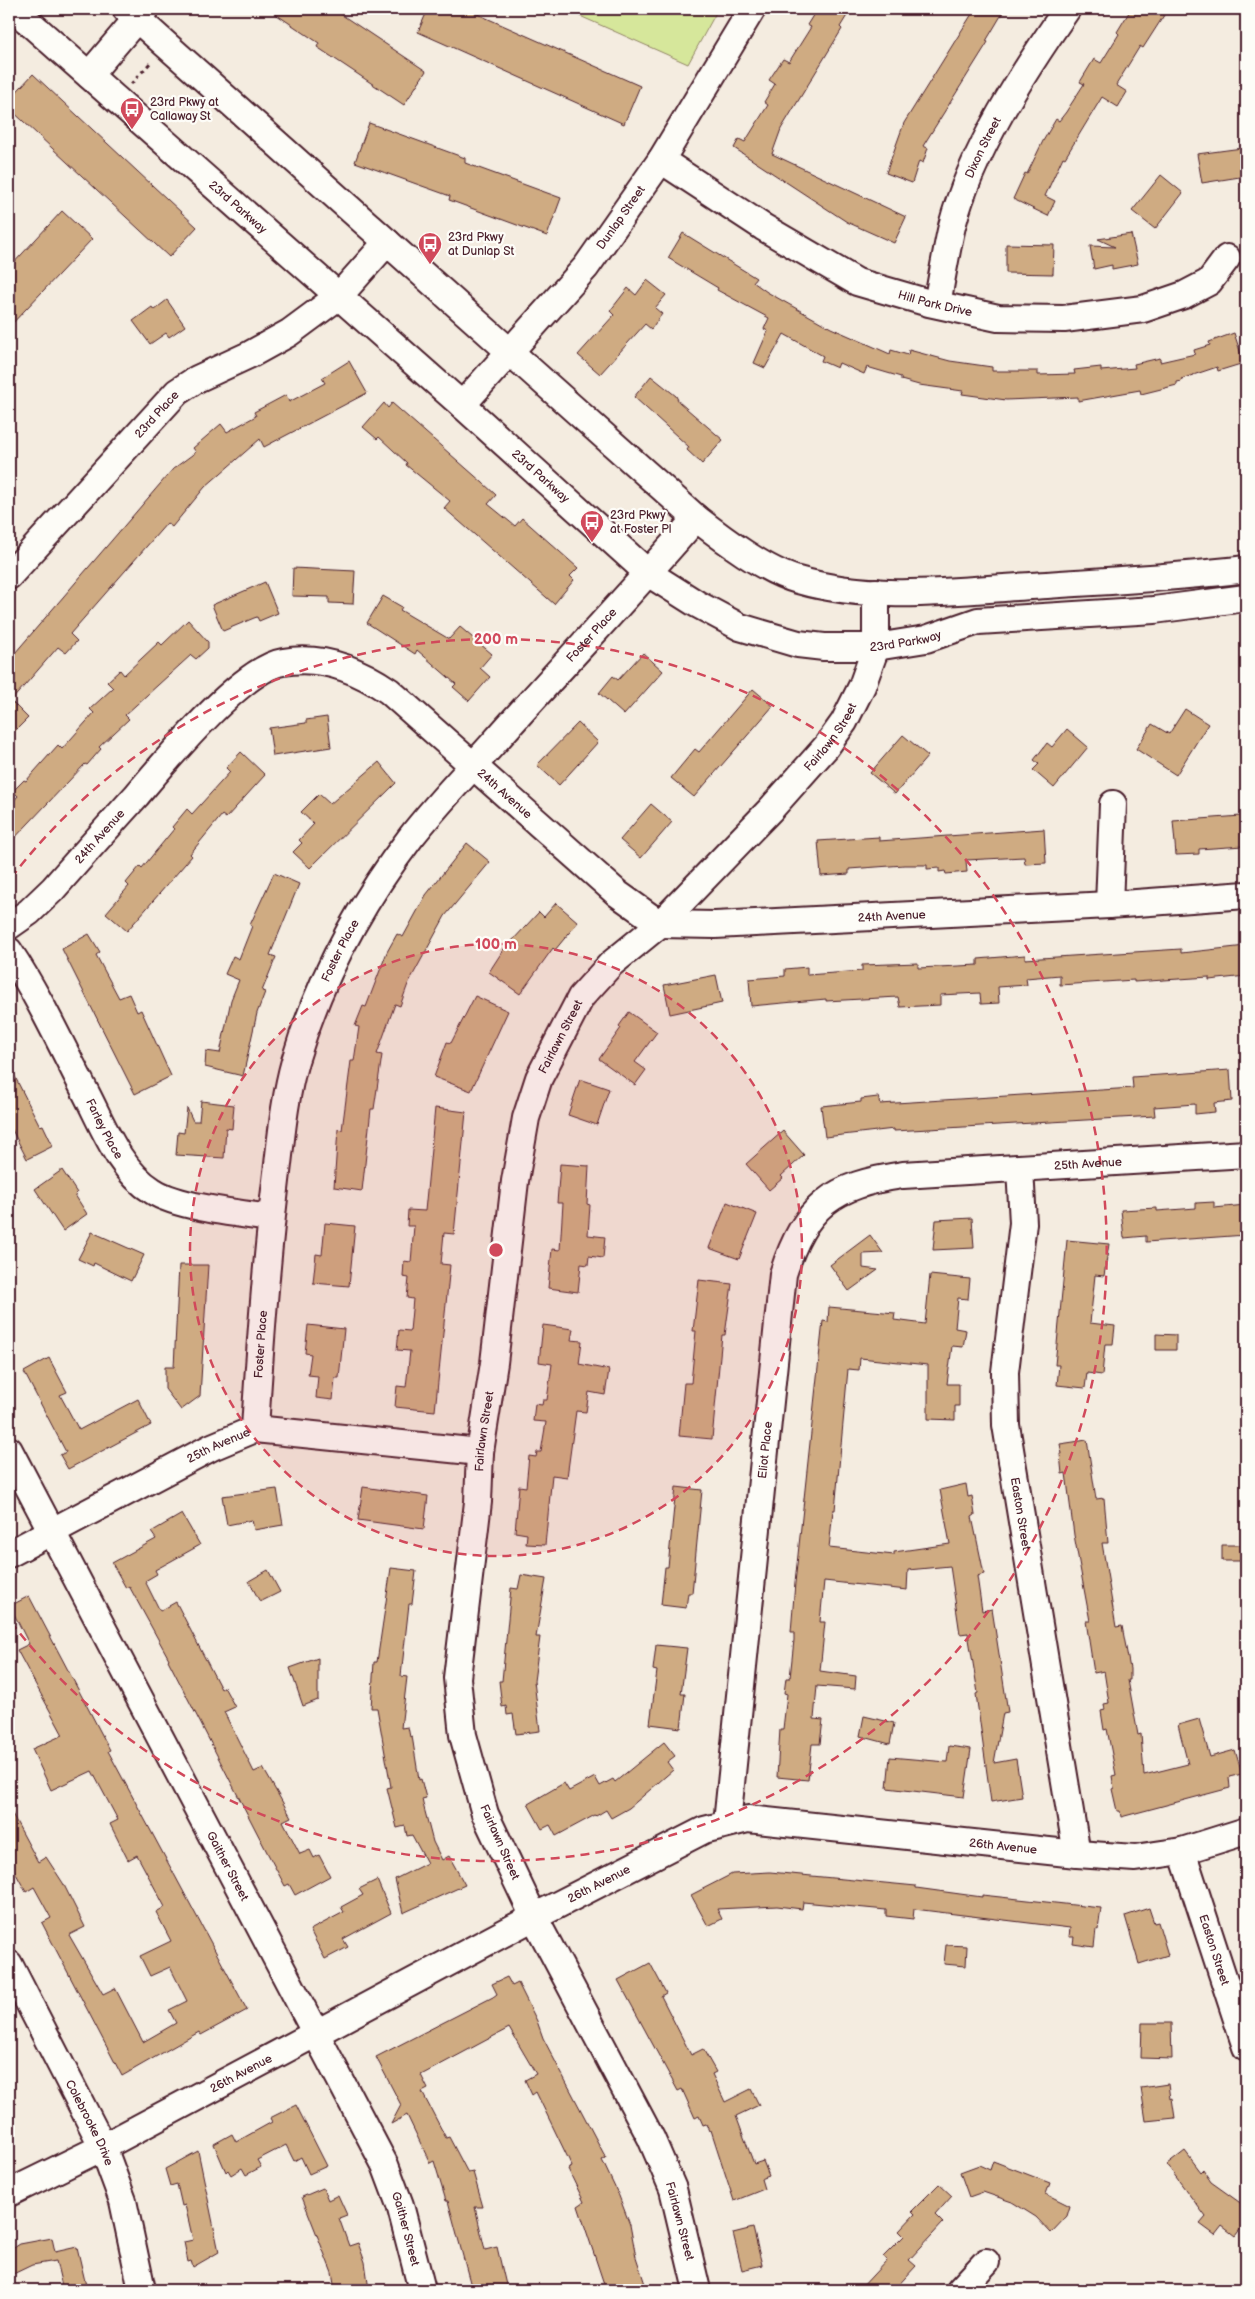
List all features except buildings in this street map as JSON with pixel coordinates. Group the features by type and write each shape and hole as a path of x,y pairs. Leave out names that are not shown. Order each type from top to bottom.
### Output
{"street":[{"name":"23rd Parkway","path":"14,9 462,405 648,573 696,604 756,632 798,644 824,648 876,647 926,639 978,621 1154,610 1246,598"},
{"name":"Dunlap Street","path":"462,405 586,267 661,160 752,9"},
{"name":"Dixon Street","path":"937,304 953,225 972,171 995,125 1046,39 1067,9"},
{"path":"89,75 136,12 387,242 696,518 720,537 757,560 797,580 840,590 935,592 1196,575 1246,569"},
{"name":"Hill Park Drive","path":"661,160 763,227 856,282 998,318 1064,319 1143,309 1184,295 1209,282 1227,258"},
{"name":"23rd Place","path":"9,576 177,392 197,379 282,338 339,296 387,242"},
{"name":"Foster Place","path":"255,1429 272,1218 283,1125 295,1063 314,1006 333,962 355,919 412,836 605,617 648,573 696,518"},
{"name":"Fairlawn Street","path":"697,2290 673,2188 650,2138 534,1917 485,1814 463,1735 458,1702 459,1654 478,1502 480,1452 494,1363 515,1181 526,1118 539,1078 581,997 611,964 660,924 770,810 826,747 844,722 862,686 876,647 876,592"},
{"name":"24th Avenue","path":"9,926 30,912 53,889 190,734 250,678 265,668 282,662 326,662 365,676 396,697 618,894 660,924 715,925 1108,905 1246,895"},
{"path":"1108,905 1113,804"},
{"name":"Farley Place","path":"9,951 29,984 106,1132 124,1164 138,1181 160,1196 235,1213 272,1218"},
{"name":"25th Avenue","path":"931,1174 1246,1154"},
{"name":"Easton Street","path":"1020,1168 1023,1223 1005,1372 1006,1425 1077,1854"},
{"name":"Eliot Place","path":"728,1823 785,1266 793,1243 809,1217 830,1198 858,1183 903,1175 931,1174"},
{"name":"25th Avenue","path":"9,1554 212,1447 255,1429 480,1452"},
{"name":"Gaither Street","path":"9,1450 181,1782 253,1912 314,2034 385,2165 400,2205 422,2290"},
{"name":"26th Avenue","path":"9,2193 103,2147 534,1917 704,1830 748,1819 1077,1854 1135,1858 1182,1852 1246,1831"},
{"name":"Easton Street","path":"1182,1852 1246,2048"},
{"name":"Colebrooke Drive","path":"9,1964 103,2147 123,2201 142,2290"},
{"path":"960,2290 986,2262"}],"path":[{"path":"129,86 157,54"}],"green space":[{"path":"556,9 718,9 688,64 580,16"}],"place":[{"name":"23rd Pkwy at Callaway St","path":"132,130"},
{"name":"23rd Pkwy at Dunlap St","path":"430,265"},
{"name":"23rd Pkwy at Foster Pl","path":"592,543"}]}
